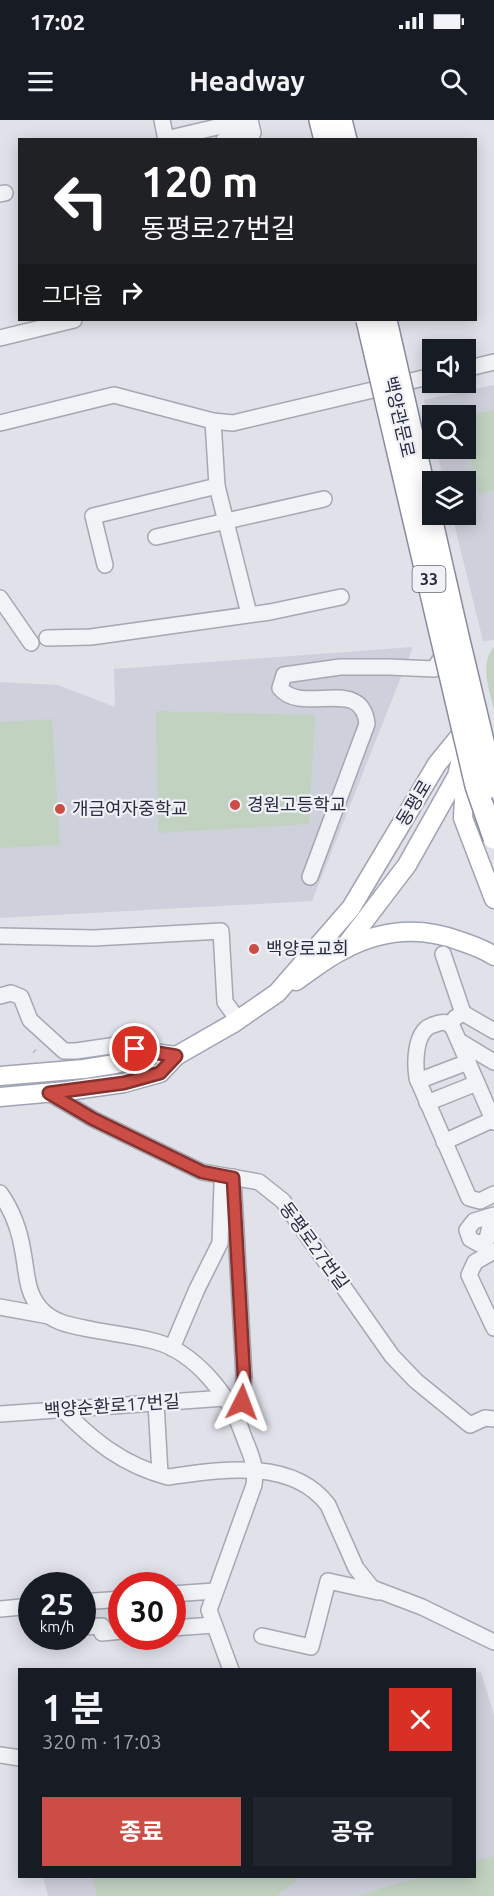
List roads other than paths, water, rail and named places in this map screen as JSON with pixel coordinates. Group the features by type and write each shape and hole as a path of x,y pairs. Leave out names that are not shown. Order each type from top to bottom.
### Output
{"highway":[{"path":"320,120 324,138"},
{"path":"341,120 346,138"},
{"name":"33","path":"367,321 476,786 494,838"},
{"name":"33","path":"386,321 494,787"}],"main road":[{"path":"331,120 336,138"},
{"name":"백양관문로","path":"377,321 468,726 463,818 494,899"},
{"name":"백양관문로","path":"468,726 494,766"},
{"name":"동평로","path":"343,950 407,865 457,776 468,726"},
{"name":"동평로","path":"0,1096 49,1093 124,1083 160,1073 176,1056 238,1020 277,993 351,908 437,764 468,726"},
{"path":"277,993 343,950 389,933 423,931 444,935 487,951 494,956"},
{"path":"0,1076 84,1069 115,1064 153,1053 176,1056"}],"street":[{"path":"162,120 166,138"},
{"path":"170,138 249,120 253,133 232,138"},
{"path":"0,338 70,321"},
{"path":"476,366 494,362"},
{"path":"0,423 114,395 213,421 241,422 422,378"},
{"path":"213,421 217,486 249,614"},
{"path":"105,566 93,516 217,486"},
{"path":"156,537 324,499"},
{"path":"47,638 91,637 249,614 341,597"},
{"path":"0,598 31,643"},
{"path":"310,877 367,724 366,713 359,703 348,699 291,697 280,688 284,675 339,667 434,669 450,644"},
{"path":"0,936 94,938 221,931 225,1002 238,1020"},
{"path":"443,954 463,1013 494,1030"},
{"path":"0,996 11,993 21,997 30,1020 64,1051 117,1045 153,1053"},
{"path":"448,1023 463,1013"},
{"path":"444,1142 494,1120 453,1028 448,1023 441,1022 423,1031 415,1064 418,1081 444,1142 469,1198 480,1201 494,1194"},
{"path":"427,1102 478,1086 494,1063 459,1041"},
{"path":"418,1081 468,1062"},
{"name":"동평로27번길","path":"49,1093 93,1119 202,1172 259,1182 283,1201 392,1356 416,1381 470,1425 485,1418 494,1419"},
{"path":"172,1348 220,1243 222,1184 233,1178 244,1377 242,1402 235,1412"},
{"path":"0,1193 6,1201 18,1232 27,1282 40,1308 49,1316"},
{"path":"494,1215 474,1221 467,1230 470,1239 479,1244 487,1239 490,1226 494,1223"},
{"path":"494,1251 475,1262 469,1275 494,1330"},
{"path":"0,1307 49,1316 72,1326 151,1340 172,1348 216,1384 235,1412 256,1470 254,1485 209,1610 230,1668"},
{"name":"백양순환로17번길","path":"0,1414 225,1398"},
{"path":"156,1403 160,1474"},
{"path":"63,1410 88,1436 112,1453 140,1467 168,1477 243,1469 256,1470 306,1485 328,1504 356,1568 372,1588 384,1594"},
{"path":"262,1636 311,1647 328,1581 384,1594 422,1607 494,1642"},
{"path":"186,1593 214,1591"},
{"path":"0,1609 18,1607"},
{"path":"186,1627 214,1625"},
{"path":"96,1627 102,1626 102,1633 108,1632"},
{"path":"0,1755 18,1758"}],"place":[{"name":"경원고등학교","path":"235,805"},
{"name":"개금여자중학교","path":"60,809"},
{"name":"백양로교회","path":"254,949"}]}
